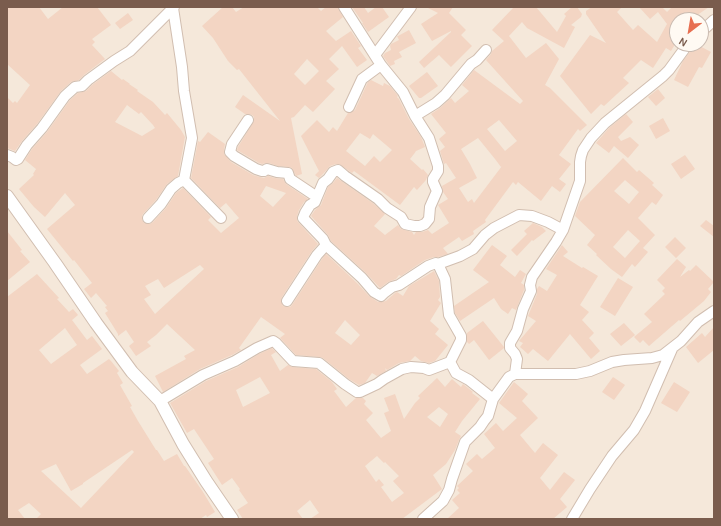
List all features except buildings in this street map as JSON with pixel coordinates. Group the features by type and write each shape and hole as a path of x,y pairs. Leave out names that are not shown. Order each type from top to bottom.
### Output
{"street":[{"path":"7,155 16,160 18,159 65,96 75,87 82,86 114,61 130,51 174,7"},
{"path":"174,7 184,91 192,138 184,180"},
{"path":"344,7 381,66 403,92 415,116 429,138 438,171 433,179 437,193 431,204 429,219 425,224 422,226 405,224 401,217 344,176 338,170 333,172 323,183 315,202 310,205 304,213 303,218 324,239 326,245 362,278 374,292 381,296 392,287 399,285 428,266 460,256 473,249 485,235 494,228 519,215 532,216 563,230"},
{"path":"375,55 410,7"},
{"path":"415,116 445,96 486,50"},
{"path":"515,374 516,359 515,354 510,348 510,343 517,331 532,291 530,285 532,277 563,230 580,181 581,156 583,150 591,138 605,123 669,70 682,52"},
{"path":"348,107 362,79 381,66"},
{"path":"248,120 232,144 230,152 256,169 264,171 266,169 288,173 290,179 317,197"},
{"path":"184,180 220,218"},
{"path":"148,218 161,204 171,189 184,180"},
{"path":"7,196 132,372 160,401 183,444 232,519"},
{"path":"287,301 317,255 326,245"},
{"path":"160,401 203,375 235,361 257,348 273,341 293,361 319,363 357,392 377,384 402,369 411,367 429,370 450,362 461,340 461,336 449,315 445,279 438,264"},
{"path":"423,519 443,501 449,490 465,442 480,427 488,416 493,399 509,377 515,374 576,374 590,371 612,362 652,358 663,355 681,341 698,322 714,311"},
{"path":"572,519 612,456 634,430 650,399 673,347"},
{"path":"450,362 456,373 469,380 493,399"}],"shaded area":[{"path":"7,7 714,7 714,519 7,519"}]}
